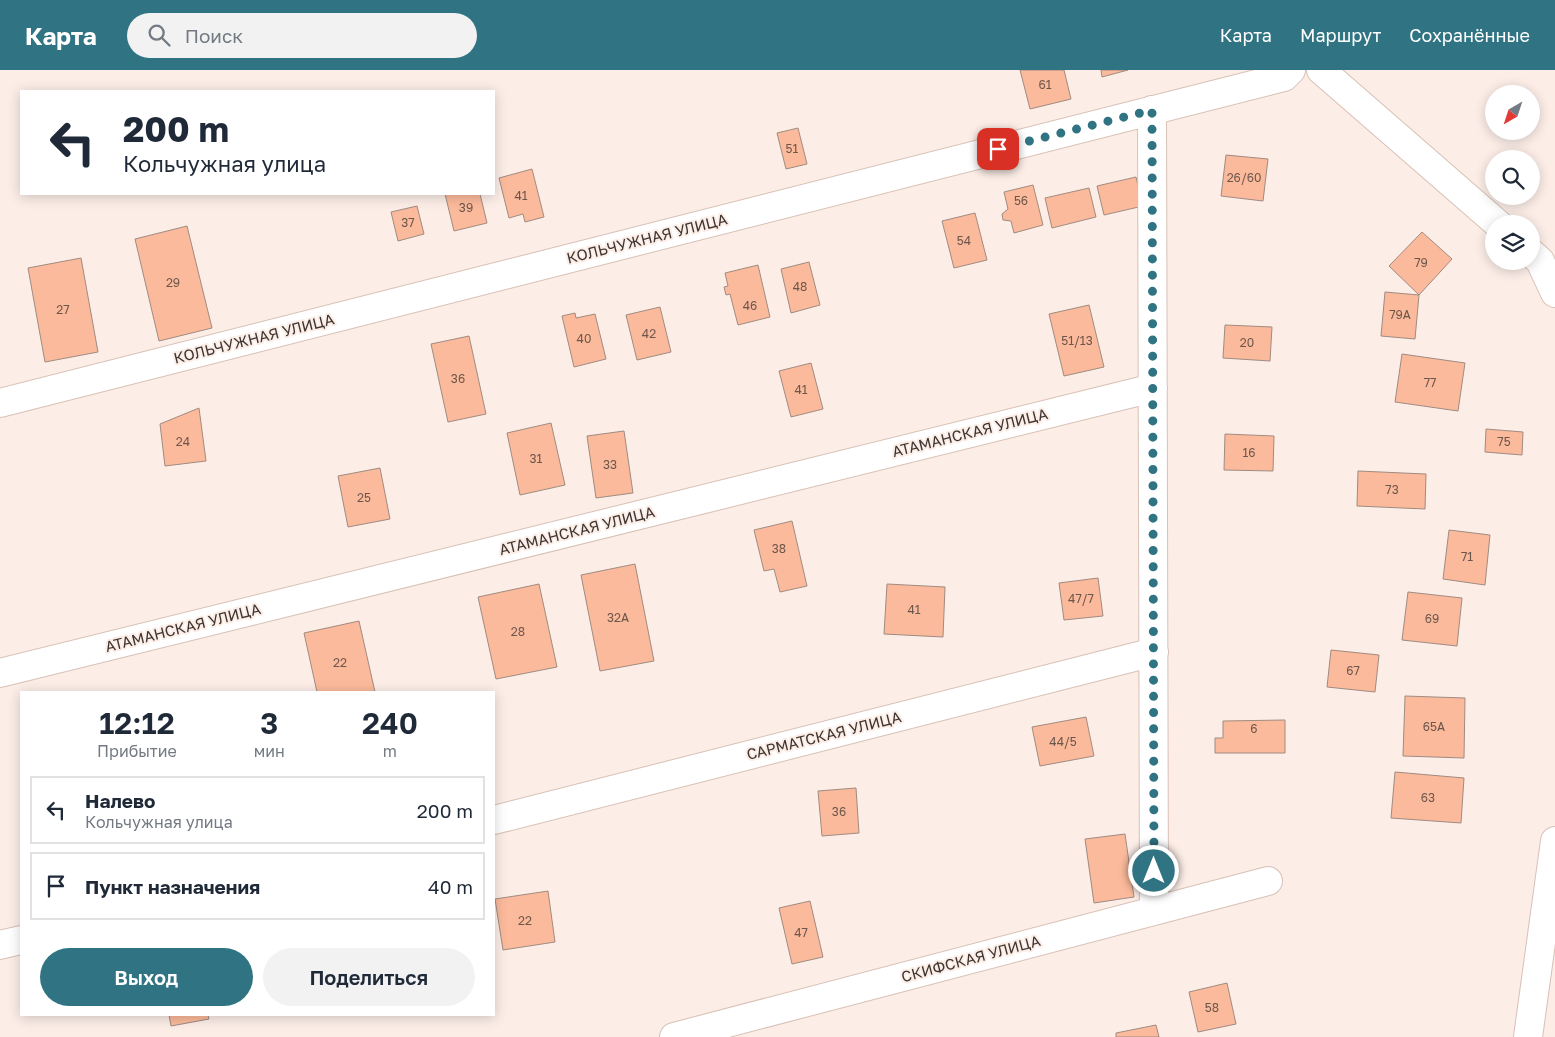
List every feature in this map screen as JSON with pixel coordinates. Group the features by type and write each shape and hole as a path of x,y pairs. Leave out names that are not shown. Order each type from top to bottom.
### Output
{"street":[{"name":"КОЛЬЧУЖНАЯ УЛИЦА","path":"0,403 1284,76 1291,70"},
{"path":"1321,70 1488,215"},
{"path":"1152,110 1154,911"},
{"path":"1540,261 1555,292"},
{"name":"АТАМАНСКАЯ УЛИЦА","path":"0,673 1153,388"},
{"name":"САРМАТСКАЯ УЛИЦА","path":"495,820 1154,652"},
{"path":"1528,1037 1555,841"},
{"name":"СКИФСКАЯ УЛИЦА","path":"674,1037 1268,881"},
{"path":"0,945 20,940"}],"building":[{"path":"1020,70 1064,70 1071,99 1030,109"},
{"path":"1101,70 1128,70 1102,77"},
{"path":"798,128 807,164 786,169 777,133"},
{"path":"1226,155 1268,159 1263,201 1221,196"},
{"path":"532,169 544,217 525,222 523,214 509,218 499,178"},
{"path":"1136,177 1143,206 1104,215 1097,186"},
{"path":"1033,185 1043,225 1014,233 1011,221 1003,220 1002,214 1008,209 1004,192"},
{"path":"1089,188 1096,217 1052,228 1045,198"},
{"path":"445,195 480,195 487,223 454,231"},
{"path":"417,206 424,234 398,241 391,212"},
{"path":"975,213 987,260 954,268 942,221"},
{"path":"187,226 212,328 159,341 135,239"},
{"path":"1422,232 1452,259 1419,295 1389,266"},
{"path":"81,258 98,352 45,362 28,268"},
{"path":"809,262 820,305 791,313 781,269"},
{"path":"758,265 770,317 738,325 730,294 726,295 724,287 728,286 725,273"},
{"path":"1385,292 1419,295 1415,339 1381,336"},
{"path":"1089,305 1104,367 1064,376 1049,314"},
{"path":"660,307 671,352 637,360 626,315"},
{"path":"575,313 576,318 595,314 606,359 574,367 562,316"},
{"path":"1225,325 1272,327 1270,361 1223,358"},
{"path":"469,336 486,414 448,422 431,344"},
{"path":"1402,354 1465,363 1458,411 1395,402"},
{"path":"811,363 823,409 791,417 779,371"},
{"path":"199,408 206,461 165,466 160,424"},
{"path":"551,423 565,485 520,495 507,433"},
{"path":"1486,429 1523,432 1522,455 1485,452"},
{"path":"624,431 633,493 596,498 587,436"},
{"path":"1225,434 1274,436 1273,471 1224,470"},
{"path":"380,468 390,519 348,527 338,476"},
{"path":"1358,471 1426,474 1425,509 1357,506"},
{"path":"792,521 807,586 780,592 774,569 764,571 754,530"},
{"path":"1449,530 1490,535 1485,585 1443,579"},
{"path":"635,564 654,661 600,671 581,575"},
{"path":"1098,578 1103,616 1064,620 1059,583"},
{"path":"539,584 557,667 496,679 478,597"},
{"path":"887,584 945,587 943,637 884,634"},
{"path":"1408,592 1462,598 1457,646 1402,640"},
{"path":"359,621 375,691 317,691 304,633"},
{"path":"1331,650 1379,655 1375,692 1327,687"},
{"path":"1405,696 1465,698 1464,758 1403,756"},
{"path":"1086,717 1094,756 1040,766 1032,727"},
{"path":"1285,720 1285,753 1215,753 1215,738 1223,738 1223,721"},
{"path":"1395,772 1464,778 1461,823 1391,818"},
{"path":"856,788 859,833 822,836 818,791"},
{"path":"1125,834 1134,897 1094,903 1085,839"},
{"path":"548,891 555,942 503,950 495,899"},
{"path":"810,901 823,957 792,964 779,908"},
{"path":"1227,983 1236,1024 1198,1032 1189,992"},
{"path":"169,1016 208,1016 209,1019 171,1026"},
{"path":"1156,1025 1159,1037 1116,1037 1116,1033"}],"route":[{"path":"998,149 1152,110 1154,871"}]}
